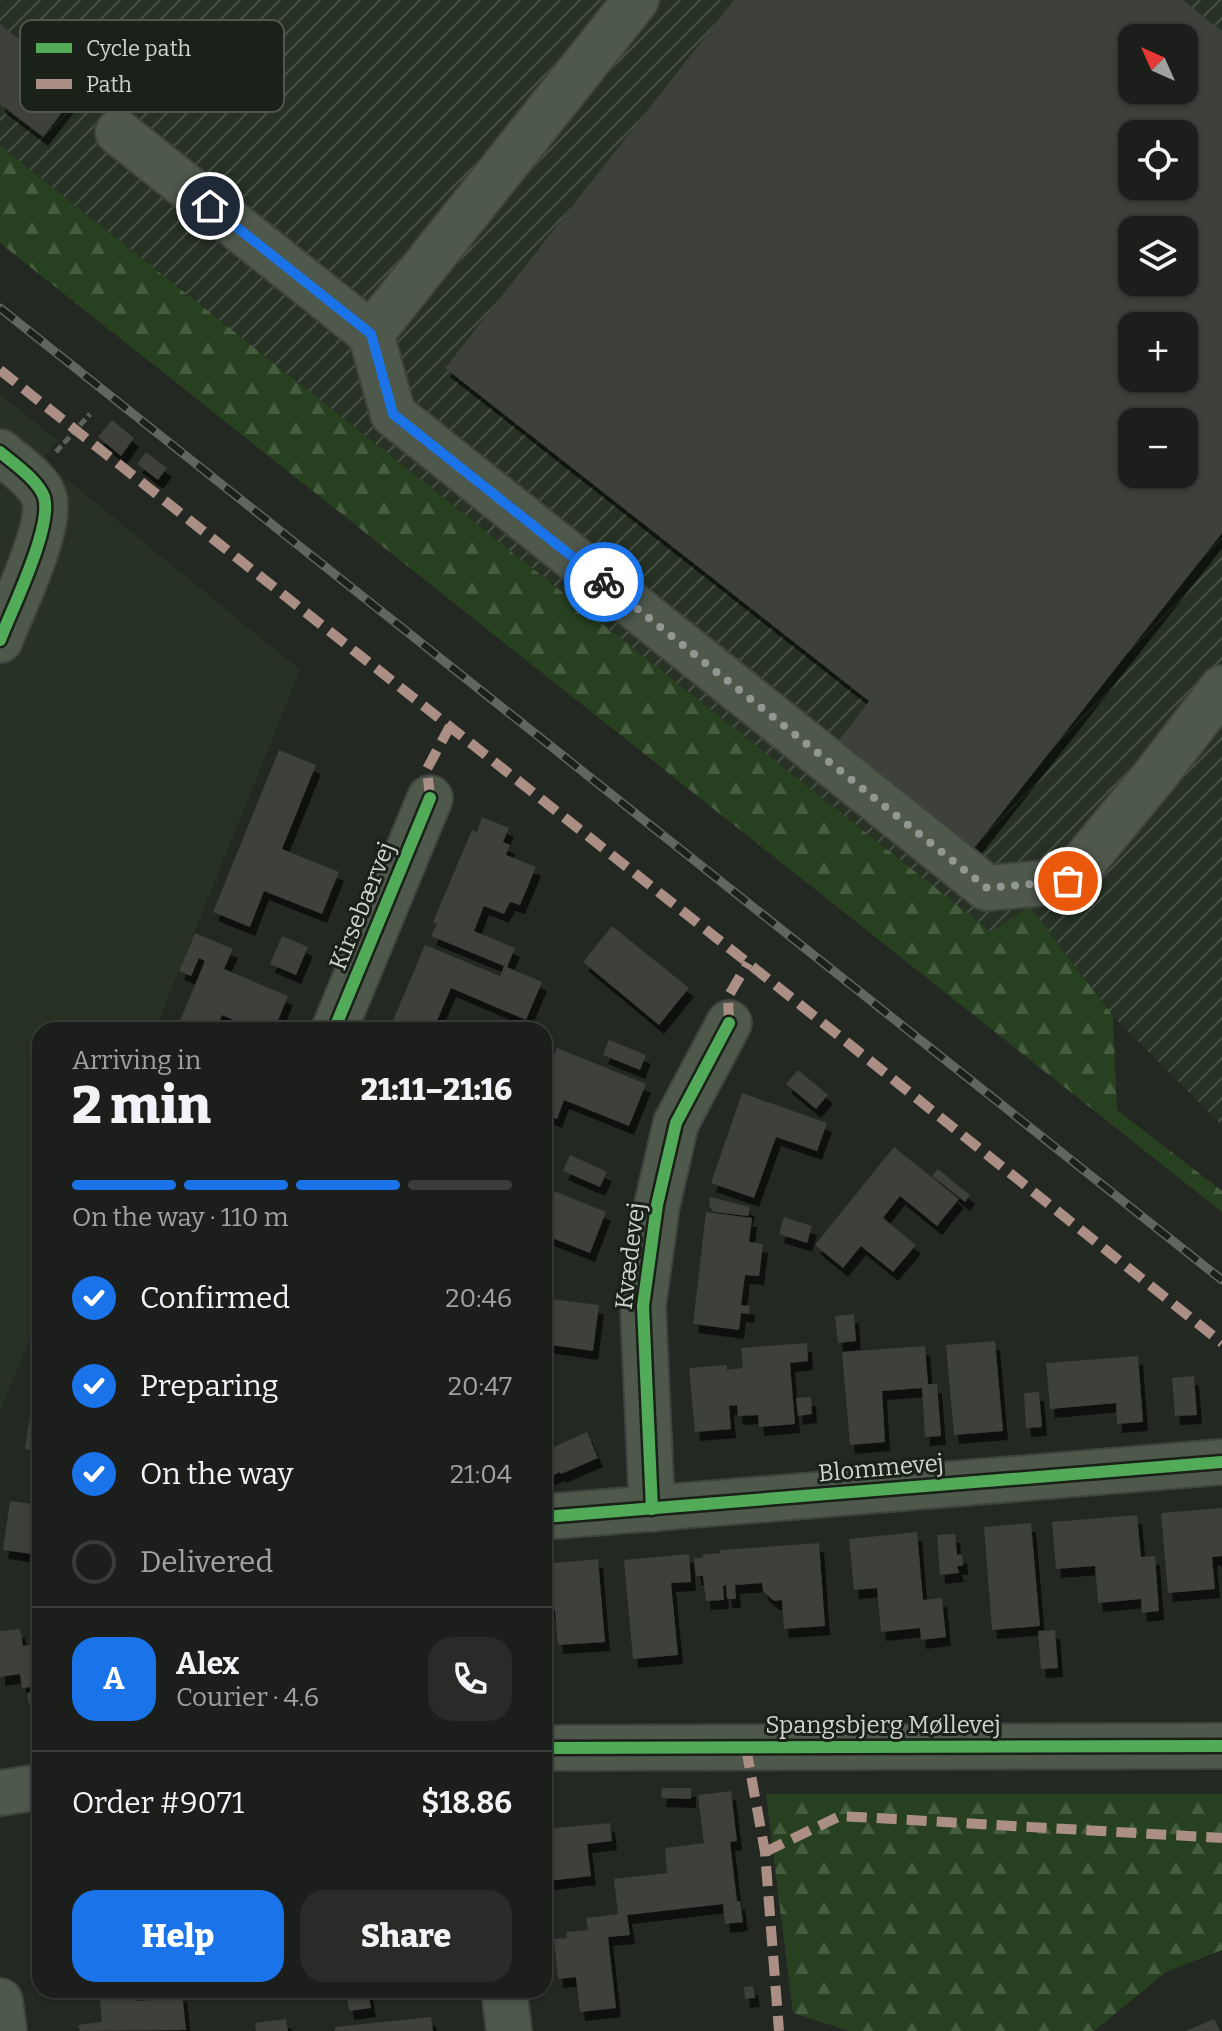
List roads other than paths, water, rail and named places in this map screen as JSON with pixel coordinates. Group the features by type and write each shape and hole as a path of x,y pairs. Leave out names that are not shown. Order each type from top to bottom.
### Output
{"street":[{"path":"371,334 636,0"},
{"path":"118,132 371,334 393,414 987,888 1068,881 1222,688"},
{"path":"0,640 12,574 45,525 44,496 16,466"},
{"name":"Kirsebærvej","path":"337,1022 430,798"},
{"name":"Kvædevej","path":"652,1509 643,1306 657,1205 676,1123 729,1023"},
{"name":"Blommevej","path":"552,1516 1222,1462"},
{"name":"Spangsbjerg Møllevej","path":"552,1748 1222,1746"},
{"path":"0,1793 32,1788"},
{"path":"505,1998 509,2031"},
{"path":"0,2001 4,2031"}],"railway":[{"path":"0,308 1222,1280"}]}
